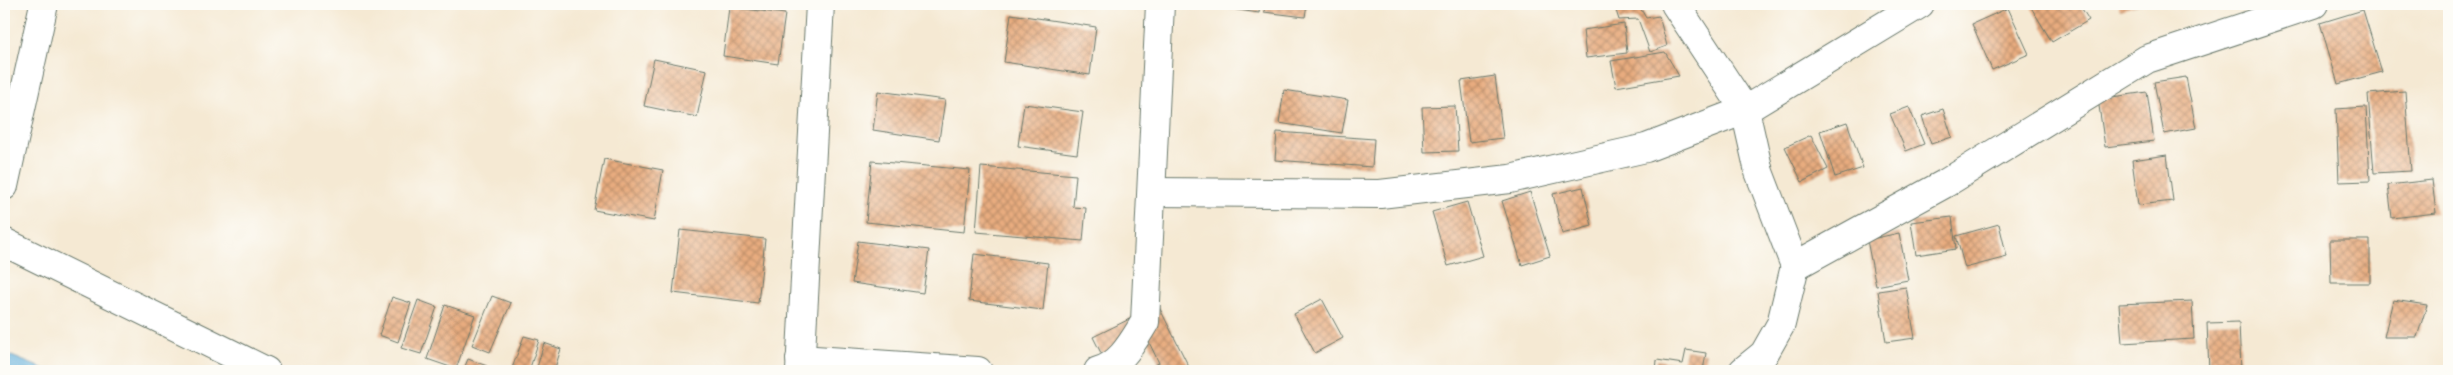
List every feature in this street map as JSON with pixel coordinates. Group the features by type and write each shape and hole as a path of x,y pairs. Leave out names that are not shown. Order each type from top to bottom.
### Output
{"street":[{"path":"4,186 44,4"},
{"path":"820,4 800,365 978,371"},
{"path":"1098,371 1109,368 1128,350 1145,322 1160,4"},
{"path":"1675,4 1745,110 1759,172 1795,266 1781,324 1764,354 1743,371"},
{"path":"1152,192 1380,194 1510,179 1646,148 1745,110 1920,4"},
{"path":"1795,266 1946,183 2147,59 2314,4"},
{"path":"4,242 266,371"}],"water":[{"path":"4,353 49,371 4,371"}],"building":[{"path":"1232,4 1260,4 1259,13 1231,9"},
{"path":"1265,4 1307,4 1305,17 1264,12"},
{"path":"1614,4 1638,4 1646,18 1659,16 1667,46 1650,52 1638,19 1619,20"},
{"path":"2029,4 2079,4 2089,20 2052,42"},
{"path":"2118,4 2142,4 2120,10"},
{"path":"729,7 785,14 778,64 723,56"},
{"path":"2008,8 2029,54 1992,70 1972,24"},
{"path":"2363,10 2382,72 2338,84 2320,23"},
{"path":"1011,14 1096,27 1090,75 1004,62"},
{"path":"1624,24 1627,53 1586,58 1583,30"},
{"path":"1665,52 1679,76 1616,87 1611,61"},
{"path":"654,59 707,70 697,117 644,106"},
{"path":"1495,76 1503,138 1469,142 1461,81"},
{"path":"2186,77 2196,128 2164,134 2154,82"},
{"path":"1284,90 1348,100 1342,133 1279,123"},
{"path":"878,91 945,100 939,140 873,130"},
{"path":"2405,91 2411,171 2374,173 2368,94"},
{"path":"2147,92 2154,141 2105,147 2098,99"},
{"path":"1024,104 1083,112 1077,154 1018,146"},
{"path":"1455,106 1458,151 1424,152 1422,107"},
{"path":"1909,107 1924,144 1906,151 1890,114"},
{"path":"2366,107 2370,181 2339,182 2336,109"},
{"path":"1943,109 1952,137 1931,144 1922,116"},
{"path":"1847,122 1863,168 1835,177 1820,131"},
{"path":"1277,132 1374,139 1372,167 1275,160"},
{"path":"1811,135 1828,169 1802,182 1785,147"},
{"path":"2167,155 2173,201 2138,205 2132,160"},
{"path":"604,159 663,170 654,221 594,210"},
{"path":"872,161 970,170 964,232 866,222"},
{"path":"981,167 1076,175 1073,207 1086,208 1083,241 976,232"},
{"path":"2432,180 2436,213 2392,218 2388,185"},
{"path":"1583,187 1592,226 1562,234 1553,194"},
{"path":"1530,192 1550,256 1522,265 1502,201"},
{"path":"1467,202 1483,256 1448,266 1432,212"},
{"path":"1952,217 1956,249 1916,255 1911,222"},
{"path":"1999,224 2007,257 1965,268 1956,236"},
{"path":"680,230 765,239 758,303 673,293"},
{"path":"1899,233 1908,280 1876,286 1867,240"},
{"path":"2330,240 2370,240 2370,283 2331,283"},
{"path":"858,241 929,250 923,293 852,283"},
{"path":"974,254 1048,263 1043,310 969,301"},
{"path":"1906,287 1915,338 1886,342 1878,291"},
{"path":"492,296 511,303 490,352 472,345"},
{"path":"392,297 411,303 398,342 379,335"},
{"path":"1322,299 1343,338 1315,353 1294,314"},
{"path":"418,300 437,307 421,354 401,348"},
{"path":"2393,300 2427,305 2417,337 2384,337"},
{"path":"2192,301 2194,339 2122,343 2119,304"},
{"path":"445,305 475,315 456,369 427,359"},
{"path":"1158,305 1191,371 1142,371 1159,363 1145,334 1117,348 1129,371 1110,371 1093,337"},
{"path":"2239,322 2241,371 2209,371 2207,323"},
{"path":"524,336 539,340 529,371 511,371"},
{"path":"544,343 561,349 554,371 536,371"},
{"path":"1686,350 1706,353 1703,371 1656,371 1657,360 1683,364"},
{"path":"468,359 487,366 485,371 463,371"}]}
